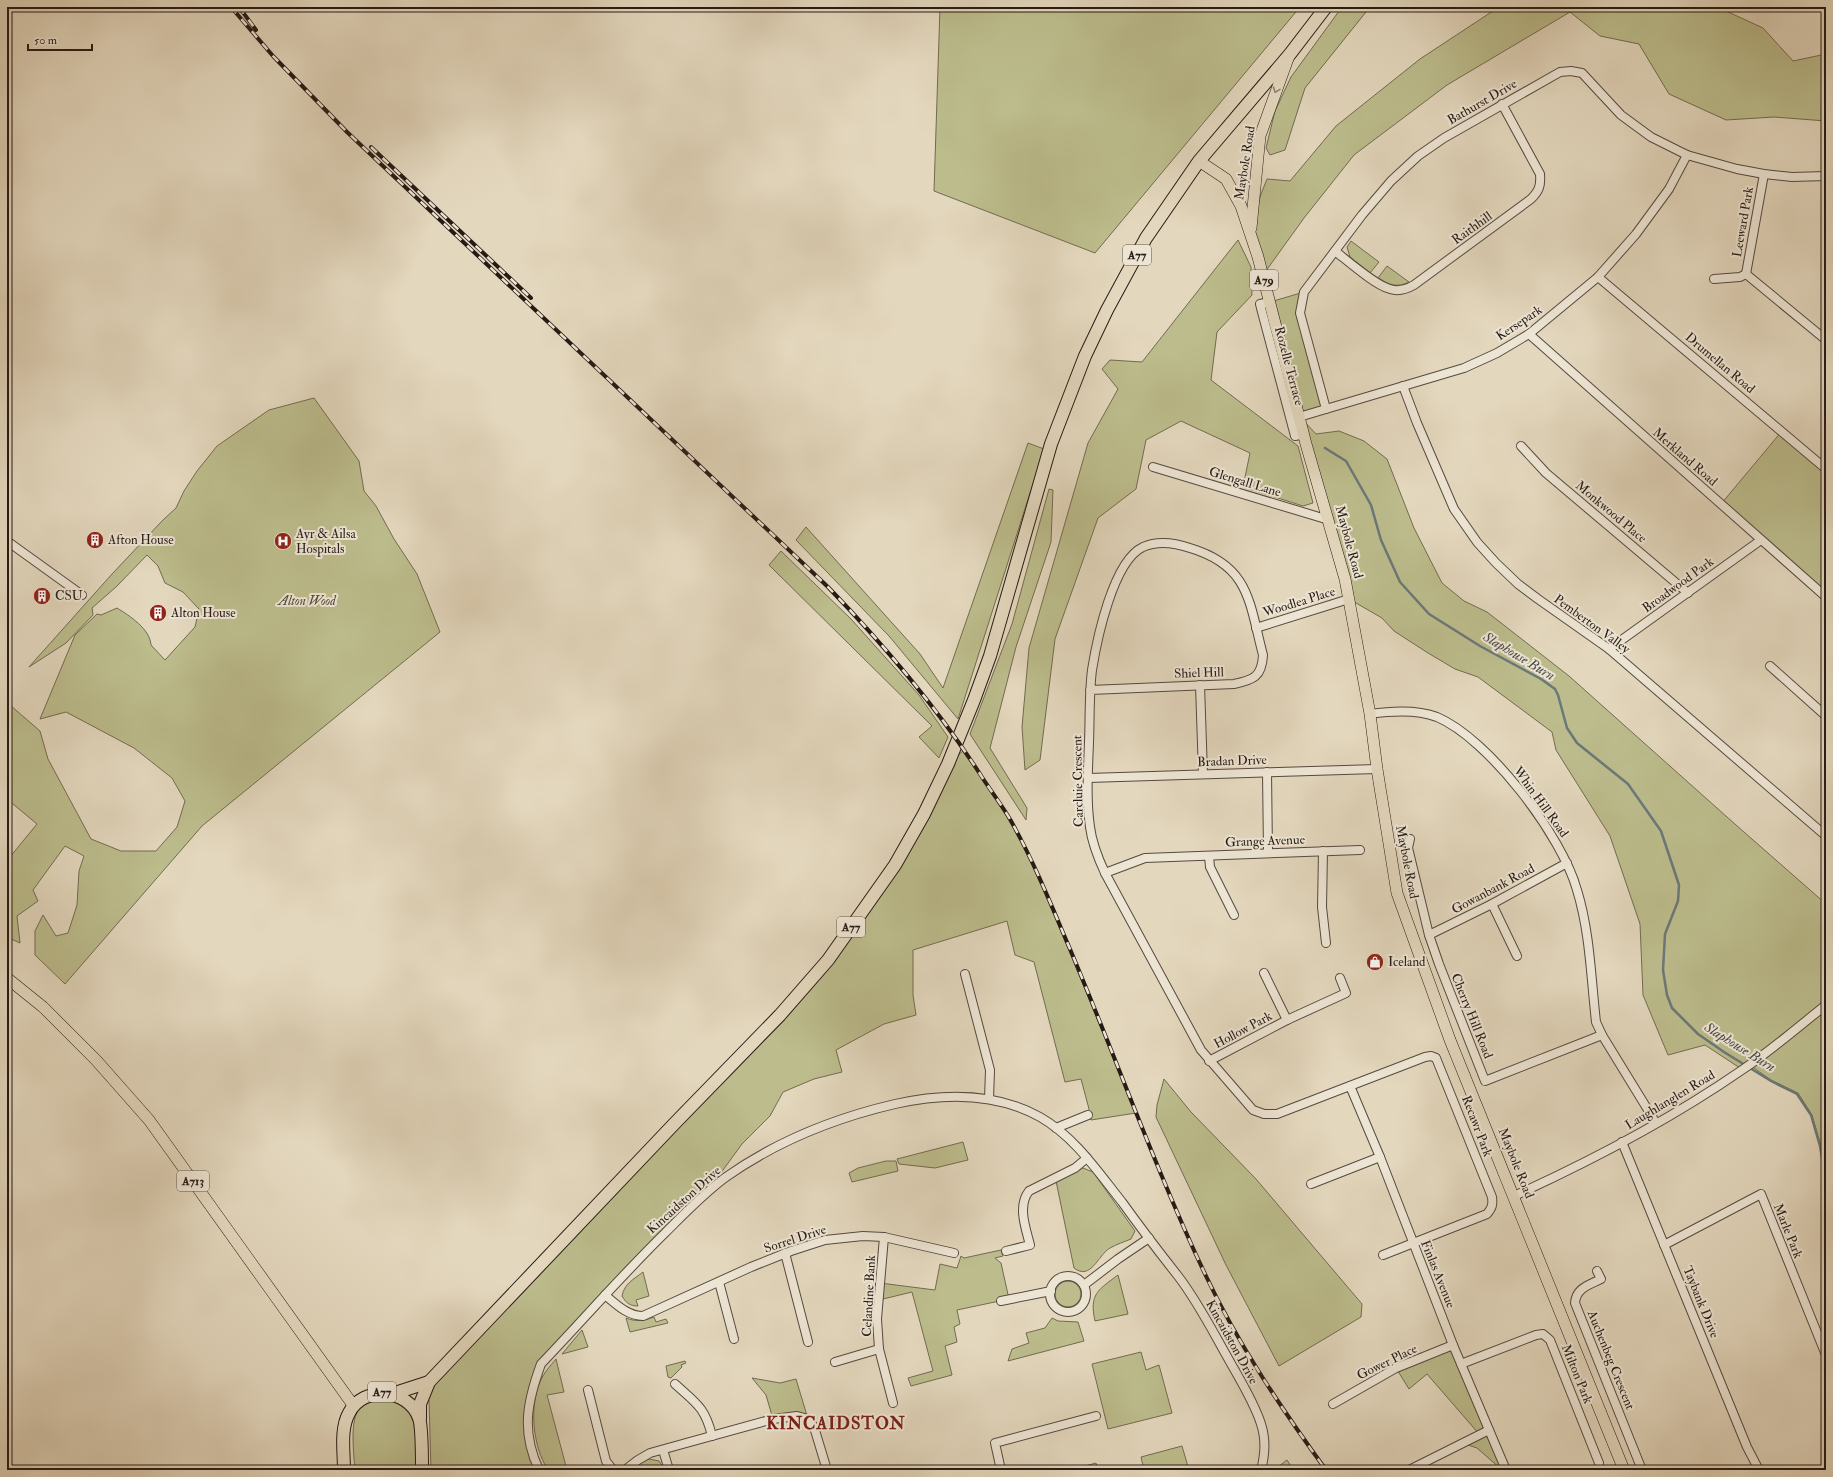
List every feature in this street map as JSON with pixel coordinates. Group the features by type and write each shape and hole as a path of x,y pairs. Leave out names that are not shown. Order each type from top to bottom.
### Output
{"highway":[{"name":"A77","path":"422,1470 420,1404 429,1382 674,1124 780,1015 828,960 895,865 924,814 948,764 977,693 990,656 1052,444 1085,356 1107,310 1146,238 1199,161 1290,54 1326,7"},
{"name":"A77","path":"392,1394 429,1382"},
{"name":"A77","path":"344,1470 344,1424 353,1405 367,1396 382,1392 392,1394 404,1400 420,1418"}],"main road":[{"name":"Maybole Road","path":"1250,232 1260,136 1290,54"},
{"name":"Maybole Road","path":"1199,161 1226,179 1241,206 1258,257 1299,417 1329,520 1349,599 1370,714 1376,769 1397,893 1433,997 1624,1470"},
{"name":"A713","path":"7,978 43,1007 96,1060 149,1120 353,1405"}],"street":[{"name":"Bathurst Drive","path":"1326,409 1300,313 1304,292 1362,216 1391,181 1418,156 1444,138 1560,72 1571,71 1582,73 1621,115 1652,138 1686,155 1736,169 1764,174 1792,177 1826,176"},
{"name":"Raithhill","path":"1335,251 1384,287 1395,290 1405,290 1414,285 1531,199 1538,192 1541,183 1540,174 1502,104"},
{"name":"Kersepark","path":"1299,417 1464,368 1496,353 1529,334 1598,277 1636,234 1669,189 1686,155"},
{"name":"Leeward Park","path":"1746,274 1764,174"},
{"name":"Leeward Park","path":"1714,279 1740,277 1746,274"},
{"name":"Leeward Park","path":"1746,274 1826,340"},
{"name":"Drumellan Road","path":"1598,277 1826,469"},
{"name":"Rozelle Terrace","path":"1270,302 1260,304 1262,312 1295,436 1304,434"},
{"name":"Merkland Road","path":"1529,334 1826,597"},
{"name":"Pemberton Valley","path":"1403,386 1417,423 1454,509 1477,542 1518,584 1559,615 1609,649 1826,836"},
{"name":"Monkwood Place","path":"1521,446 1546,473 1688,593"},
{"name":"Glengall Lane","path":"1153,467 1329,520"},
{"name":"Broadwood Park","path":"1609,649 1762,540"},
{"path":"7,541 82,595"},
{"name":"Carcluie Crescent","path":"1256,628 1247,595 1241,581 1232,569 1217,558 1176,544 1160,542 1142,547 1129,558 1112,591 1101,624 1092,669 1090,690 1088,778 1090,828 1095,850 1105,873 1200,1050 1253,1110 1264,1114 1277,1114 1350,1086"},
{"name":"Woodlea Place","path":"1256,628 1349,599"},
{"name":"Shiel Hill","path":"1090,690 1234,684 1251,680 1259,673 1263,664 1263,655 1256,628"},
{"path":"1770,666 1826,716"},
{"path":"1200,685 1203,774"},
{"name":"Whin Hill Road","path":"1370,714 1387,712 1413,712 1435,716 1452,724 1472,739 1503,771 1554,838 1568,862 1584,915 1596,1022 1656,1123"},
{"name":"Bradan Drive","path":"1088,778 1376,769"},
{"path":"1267,772 1268,853"},
{"name":"Cherry Hill Road","path":"1410,839 1408,848 1429,935 1485,1081 1602,1034"},
{"name":"Grange Avenue","path":"1105,873 1145,858 1360,850"},
{"name":"Grange Avenue","path":"1323,851 1322,907 1326,943"},
{"name":"Grange Avenue","path":"1209,856 1210,867 1234,915"},
{"name":"Gowanbank Road","path":"1429,935 1492,904 1568,862"},
{"path":"1492,904 1517,956"},
{"name":"Hollow Park","path":"1264,973 1287,1020"},
{"path":"965,974 990,1070 989,1099"},
{"name":"Hollow Park","path":"1209,1061 1287,1020 1346,992 1340,978"},
{"name":"Laughlanglen Road","path":"1514,1196 1562,1174 1700,1098 1751,1064 1826,1005"},
{"name":"Recawr Park","path":"1350,1086 1425,1057 1431,1056 1436,1058 1440,1063 1492,1197 1493,1204 1491,1210 1487,1214 1413,1244"},
{"name":"Finlas Avenue","path":"1350,1086 1380,1156 1453,1345 1506,1470"},
{"name":"Kincaidston Drive","path":"539,1470 533,1457 528,1437 527,1419 532,1387 541,1364 644,1253 707,1192 754,1158 795,1137 827,1124 884,1107 920,1099 943,1096 966,1096 989,1099 1016,1106 1040,1117 1056,1128 1064,1134 1087,1158 1191,1293 1258,1416 1264,1438 1264,1452 1261,1470"},
{"path":"1056,1128 1088,1115"},
{"name":"Taybank Drive","path":"1622,1142 1747,1447 1759,1470"},
{"path":"1311,1184 1380,1156"},
{"path":"1006,1251 1030,1245 1022,1211 1026,1194 1035,1187 1075,1168 1087,1158"},
{"name":"Marle Park","path":"1664,1245 1760,1194 1826,1355"},
{"name":"Sorrel Drive","path":"605,1295 629,1314 644,1316 784,1253 825,1240 863,1236 884,1237 954,1253"},
{"name":"Celandine Bank","path":"884,1237 877,1319 879,1350 893,1403"},
{"path":"1084,1285 1149,1238"},
{"path":"1383,1255 1413,1244"},
{"path":"784,1253 808,1342"},
{"name":"Auchenbeg Crescent","path":"1597,1271 1601,1279 1579,1291 1575,1296 1575,1303 1642,1470"},
{"path":"1065,1276 1075,1278 1084,1285 1086,1290 1085,1300 1078,1309 1068,1312 1063,1311 1054,1305 1050,1296 1051,1291 1056,1281 1065,1276"},
{"path":"719,1282 734,1339"},
{"path":"1001,1301 1051,1291"},
{"name":"Milton Park","path":"1461,1364 1536,1335 1543,1334 1550,1340 1599,1463"},
{"name":"Gower Place","path":"1332,1404 1396,1368 1453,1345"},
{"path":"835,1362 879,1350"},
{"path":"675,1384 702,1409 712,1436"},
{"path":"588,1390 606,1461 613,1470"},
{"path":"625,1470 650,1453 786,1416 797,1416 808,1419 814,1427 827,1470"},
{"path":"1001,1470 995,1443 1096,1416"},
{"path":"1409,1470 1489,1430"},
{"path":"663,1450 669,1470"}],"green space":[{"path":"940,7 1300,7 1095,253 934,191"},
{"path":"1342,7 1370,7 1305,88 1285,150 1270,155 1266,148 1275,111 1291,77"},
{"path":"1499,7 1727,7 1726,11 1763,28 1793,61 1826,54 1826,121 1774,117 1726,120 1669,94 1639,44 1600,36 1570,12 1447,85 1354,155 1304,218 1263,275 1250,233 1261,194 1267,179 1290,181 1336,126 1420,59"},
{"path":"1238,240 1251,267 1252,295 1217,332 1211,380 1298,446 1313,503 1303,506 1243,487 1250,453 1181,421 1146,440 1136,489 1098,518 1055,639 1040,760 1025,770 1022,727 1029,648 1088,443 1118,389 1102,369 1110,360 1142,362"},
{"path":"1351,241 1379,262 1370,273 1350,257 1347,247"},
{"path":"1387,266 1409,282 1401,285 1393,285 1378,278"},
{"path":"1304,292 1300,313 1326,409 1300,417 1316,434 1339,431 1364,441 1387,459 1414,528 1442,583 1464,601 1487,612 1569,676 1826,904 1826,1005 1743,1070 1705,1045 1668,1055 1643,995 1640,924 1610,836 1556,750 1552,732 1478,677 1455,669 1428,653 1394,631 1382,618 1349,599 1329,520 1306,444 1270,302"},
{"name":"Alton Wood","path":"314,398 359,461 364,491 376,506 394,539 417,574 440,632 202,826 65,984 35,955 35,931 43,915 56,936 68,933 77,905 79,871 84,856 65,846 33,890 38,901 17,916 20,943 7,937 7,856 10,857 37,824 7,799 7,709 10,705 40,731 48,759 91,839 121,851 156,851 177,827 185,801 172,778 134,748 66,712 40,719 75,635 97,614 101,615 117,608 128,615 143,628 150,639 151,645 165,660 195,627 199,609 183,592 165,583 158,566 147,555 117,586 92,608 93,615 66,643 29,667 112,574 176,508 184,491 197,471 217,446 269,410"},
{"path":"1782,431 1826,469 1826,597 1721,504"},
{"path":"1028,443 1044,449 958,719 889,636 796,540 806,527 920,654 943,688"},
{"path":"1049,489 1053,490 1051,542 1016,647 990,748 1027,808 1026,820 970,734 1012,624"},
{"path":"781,551 851,619 919,695 948,737 939,758 919,737 932,726 769,565"},
{"path":"964,750 1011,821 1027,853 1049,902 1136,1113 1091,1120 1088,1115 1089,1109 1081,1079 1065,1082 1034,962 1015,955 1007,921 913,950 913,995 916,1015 884,1024 836,1050 842,1072 814,1079 783,1092 770,1116 742,1144 707,1192 541,1364 527,1419 539,1470 431,1470 429,1400 422,1397 780,1015 871,899 948,764"},
{"path":"1826,1007 1826,1176 1821,1146 1812,1115 1798,1093 1771,1080 1751,1066"},
{"path":"1164,1079 1191,1112 1256,1179 1362,1304 1361,1317 1279,1366 1226,1265 1156,1117 1157,1105"},
{"path":"963,1142 968,1160 935,1168 899,1164 897,1159"},
{"path":"886,1161 896,1161 898,1171 852,1182 849,1173 858,1168"},
{"path":"1083,1168 1093,1172 1135,1231 1131,1239 1110,1248 1090,1269 1080,1271 1074,1268 1056,1181"},
{"path":"1001,1250 1003,1256 995,1258 1001,1263 1009,1299 957,1310 960,1324 954,1327 957,1342 945,1346 952,1375 911,1386 908,1378 933,1371 912,1292 879,1300 880,1283 935,1290 940,1264 957,1268 961,1256 964,1258"},
{"path":"643,1272 649,1296 636,1300 638,1306 630,1305 622,1296 623,1292 630,1282"},
{"path":"1118,1275 1128,1314 1095,1321 1093,1312 1094,1299 1100,1289"},
{"path":"1068,1281 1077,1285 1081,1294 1077,1303 1068,1307 1059,1303 1055,1294 1059,1285"},
{"path":"654,1317 656,1322 666,1319 668,1323 630,1332 626,1318 640,1320"},
{"path":"1052,1318 1058,1321 1078,1322 1084,1341 1008,1361 1012,1349 1029,1343 1026,1333 1045,1328"},
{"path":"582,1330 588,1347 562,1354"},
{"path":"1453,1345 1502,1470 1477,1448 1462,1443 1479,1434 1427,1374 1409,1389 1396,1368"},
{"path":"1141,1352 1146,1370 1159,1365 1172,1413 1108,1429 1092,1364"},
{"path":"556,1359 564,1392 547,1395 567,1470 548,1470 539,1450 534,1427 534,1403 540,1382"},
{"path":"685,1361 686,1363 681,1365 682,1367 671,1378 668,1377 666,1366"},
{"path":"752,1378 780,1383 796,1379 808,1419 773,1419 766,1395"},
{"path":"376,1399 391,1401 402,1406 409,1413 415,1432 416,1470 355,1470 353,1447 354,1420 360,1408"},
{"path":"1182,1446 1189,1470 1144,1470 1141,1457"},
{"path":"649,1459 659,1461 663,1467 652,1470 633,1470 642,1462"},
{"path":"1287,1460 1293,1469 1274,1470"},
{"path":"1096,1463 1098,1470 1070,1470"}],"waterway":[{"name":"Slaphouse Burn","path":"1325,448 1346,461 1371,505 1381,540 1400,582 1429,614 1480,646 1541,679 1555,689 1567,728 1577,743 1628,784 1661,831 1679,885 1678,901 1665,934 1663,970 1667,995 1672,1008 1698,1034 1724,1052 1771,1081 1797,1094 1811,1115 1820,1146 1826,1182"}],"railway":[{"path":"231,7 273,56 347,132 828,587 889,654 946,724 1007,815 1034,866 1084,983 1186,1233 1218,1300 1261,1375 1326,1470"},
{"path":"239,7 256,30"},
{"path":"371,147 531,298"}],"place":[{"name":"Afton House","path":"95,540"},
{"name":"Ayr & Ailsa Hospitals","path":"283,541"},
{"name":"CSU","path":"42,596"},
{"name":"Alton House","path":"158,613"},
{"name":"Iceland","path":"1375,962"}],"district":[{"name":"KINCAIDSTON","path":"836,1423"}]}
